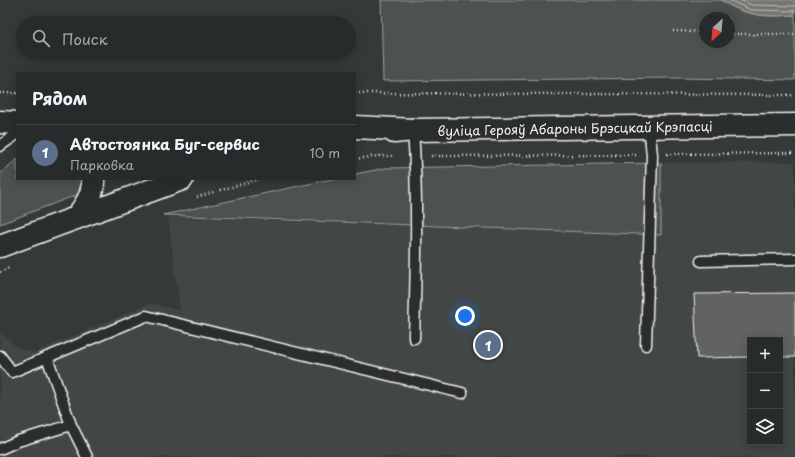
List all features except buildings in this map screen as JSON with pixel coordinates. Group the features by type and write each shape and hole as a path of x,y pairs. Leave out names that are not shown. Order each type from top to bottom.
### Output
{"main road":[{"path":"0,122 16,123"},
{"name":"вуліца Герояў Абароны Брэсцкай Крэпасці","path":"356,137 413,130 795,125"},
{"path":"356,127 413,130"},
{"path":"76,218 88,202 94,184 93,180"},
{"path":"0,246 179,180"}],"lane":[{"path":"646,345 652,155 649,126"},
{"path":"413,130 415,156 416,269 414,338"},
{"path":"0,146 16,135"},
{"path":"702,261 795,259"},
{"path":"0,356 12,372 146,316 462,393"},
{"path":"47,357 71,425 87,457"},
{"path":"0,449 18,441 71,425"}],"path":[{"path":"673,31 699,32"},
{"path":"735,34 795,34"},
{"path":"0,93 16,93"},
{"path":"356,93 795,95"},
{"path":"356,159 378,156 652,155 795,152"}],"shaded area":[{"path":"381,0 721,0 739,10 756,15 795,15 795,80 677,78 383,81"},
{"path":"16,160 16,180 80,180 79,194 0,224 0,174"},
{"path":"795,162 795,457 0,457 0,332 18,348 34,353 151,303 180,311 168,217 661,235 661,163"},
{"path":"661,163 661,235 163,215 327,180 356,180 356,174 386,168"}],"water":[{"path":"721,0 795,0 795,15 756,15 739,10"}],"place":[{"name":"Автостоянка Буг-сервис","path":"488,345"}]}
